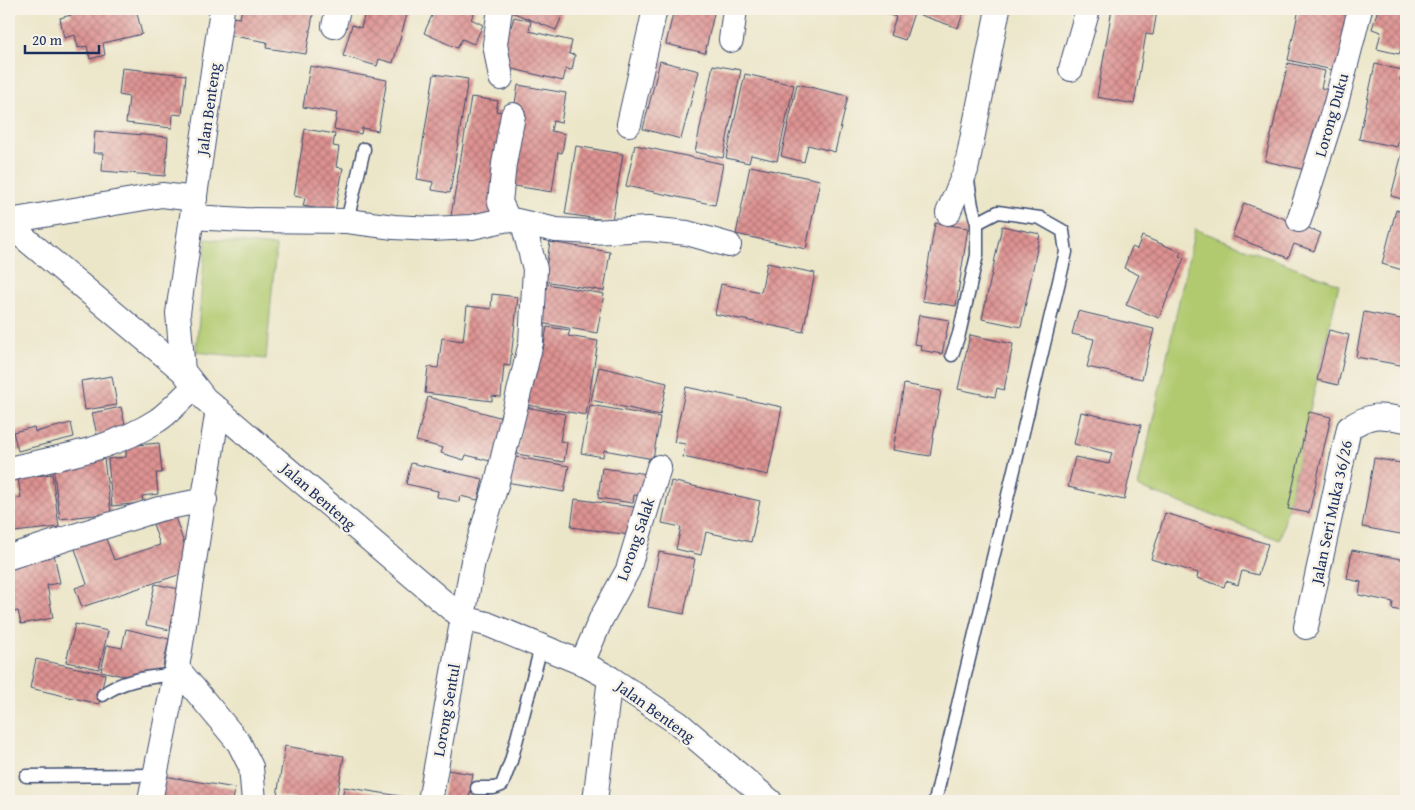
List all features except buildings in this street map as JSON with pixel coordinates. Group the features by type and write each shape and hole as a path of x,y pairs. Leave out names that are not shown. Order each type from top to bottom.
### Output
{"street":[{"name":"Jalan Benteng","path":"222,9 178,313 189,378 205,399 462,618 487,624 582,664 610,678 678,723 770,801"},
{"path":"500,9 495,44 501,78"},
{"path":"629,124 655,9"},
{"path":"731,40 735,9"},
{"path":"948,212 966,170 998,9"},
{"path":"1071,69 1088,9"},
{"name":"Lorong Duku","path":"1299,220 1336,103 1360,9"},
{"name":"Lorong Sentul","path":"430,801 473,561 497,482 531,343 535,268 516,221 500,202 504,164 513,115"},
{"path":"9,221 162,195 194,208 245,220 347,221 394,227 431,229 472,227 516,221 556,230 592,232 648,229 687,233 729,245"},
{"path":"9,225 189,378 160,418 140,431 100,448 9,469"},
{"path":"150,801 176,671 205,500 218,409"},
{"name":"Jalan Seri Muka 36/26","path":"1306,627 1349,428 1364,418 1381,415 1406,420"},
{"name":"Lorong Salak","path":"582,664 601,619 628,570 659,467"},
{"path":"9,557 159,509 205,500"},
{"path":"176,671 240,743 251,767 254,801"},
{"path":"595,801 610,678"}],"lane":[{"path":"347,221 364,149"},
{"path":"952,356 959,334 977,255 978,223 972,206 966,170"},
{"path":"935,801 1066,252 1063,231 1040,218 998,212 978,223"},
{"path":"476,788 494,788 502,785 511,761 541,648"},
{"path":"103,694 126,683 176,671"},
{"path":"26,776 154,775"}],"green space":[{"path":"1195,229 1339,284 1280,540 1138,487"},
{"path":"206,239 276,246 266,359 196,352"}]}
